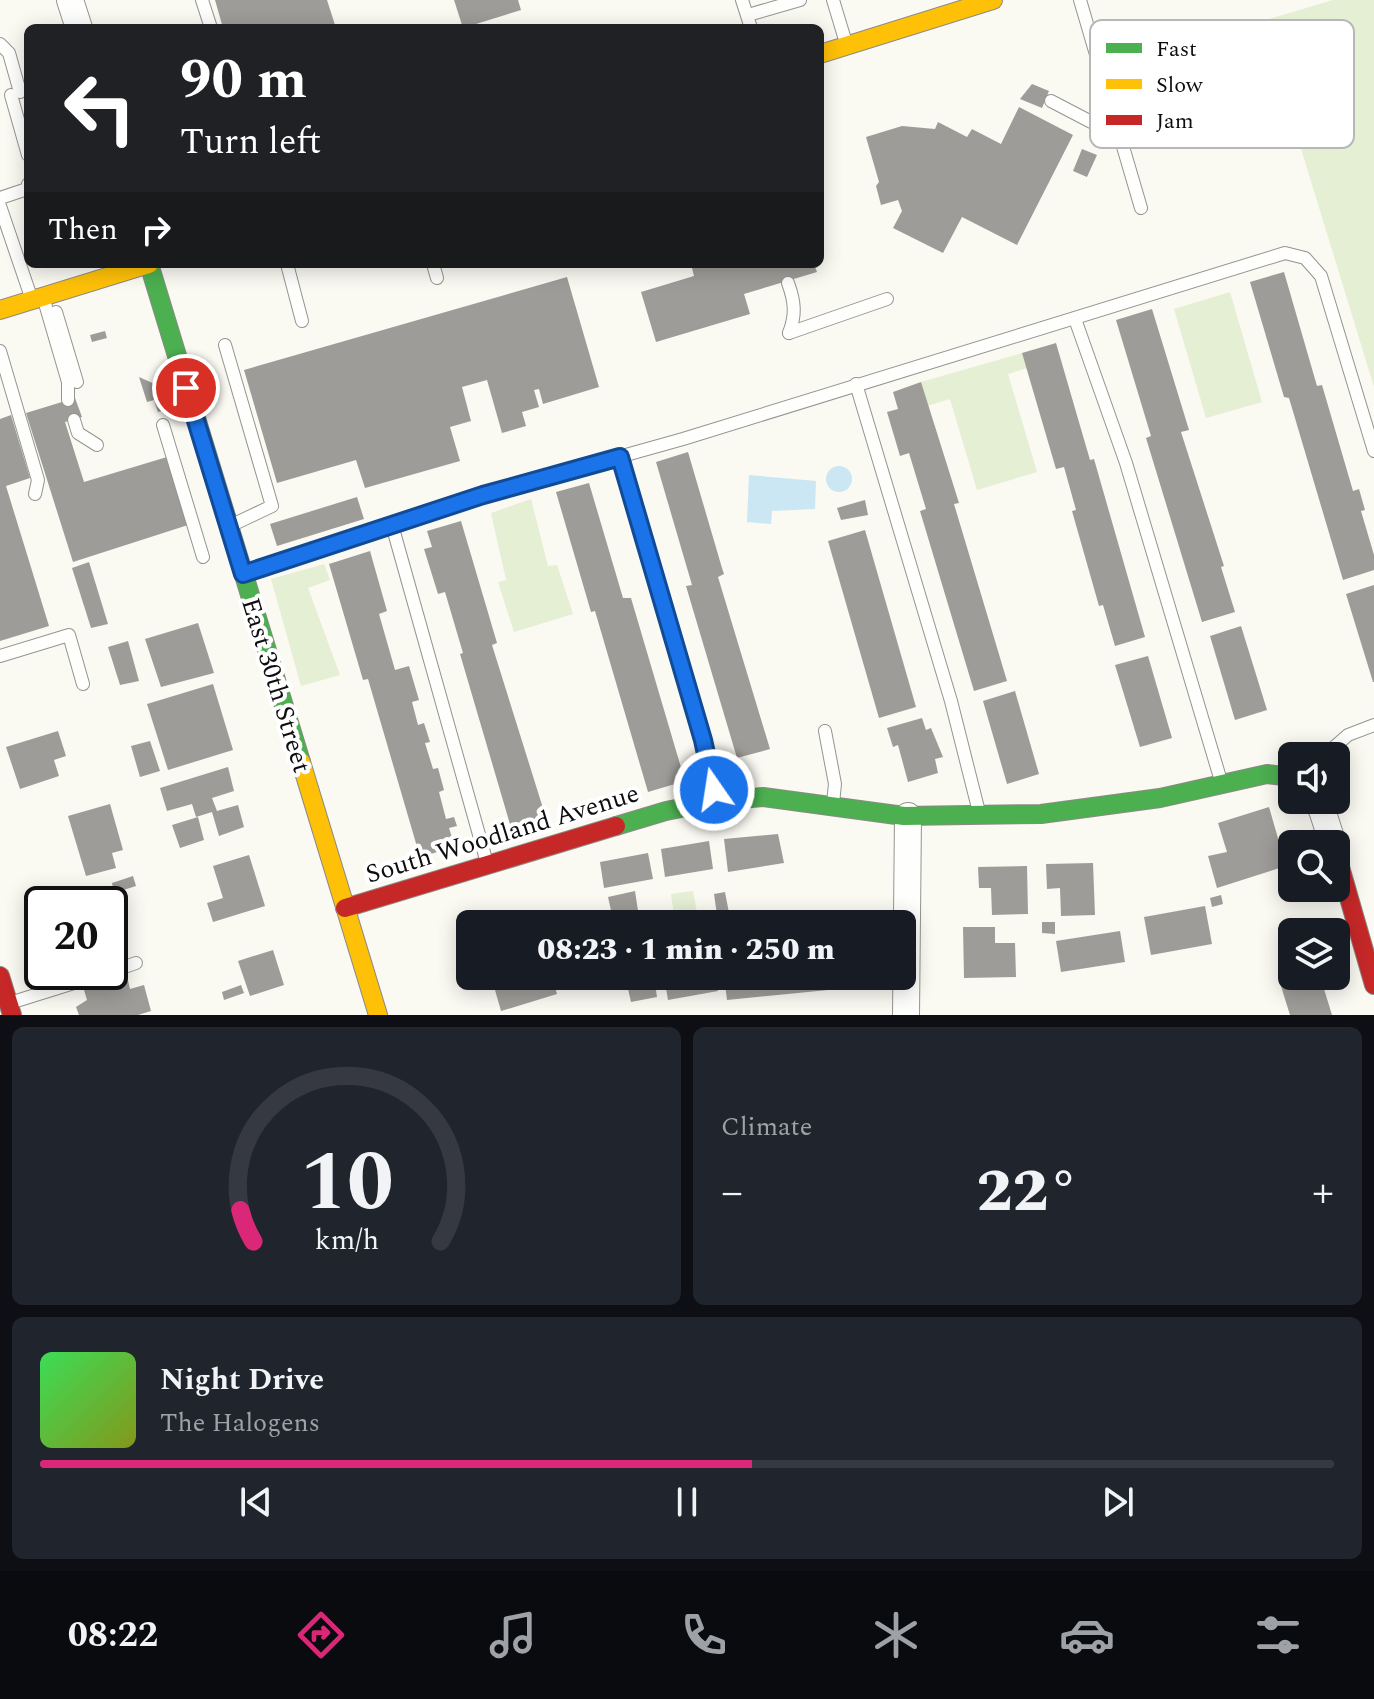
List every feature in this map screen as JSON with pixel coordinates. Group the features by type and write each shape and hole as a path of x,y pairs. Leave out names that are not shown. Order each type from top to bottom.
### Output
{"street":[{"path":"70,0 78,24"},
{"path":"824,53 952,6 993,0"},
{"path":"0,310 136,268"},
{"name":"East 30th Street","path":"150,268 378,1015"},
{"name":"South Woodland Avenue","path":"345,908 666,811 716,801 763,797 908,816 980,815 1082,810 1160,798 1267,774 1278,775"},
{"path":"906,1015 908,816"},
{"path":"1350,902 1374,985"},
{"path":"0,976 11,1009"}],"lane":[{"path":"202,0 210,24"},
{"path":"742,0 750,22 800,0"},
{"path":"833,0 847,46"},
{"path":"1080,0 1090,34"},
{"path":"0,44 9,53 24,133"},
{"path":"1051,101 1090,121"},
{"path":"1123,148 1141,208"},
{"path":"0,198 24,190"},
{"path":"0,206 24,258"},
{"path":"243,574 483,495 620,457 1285,253 1305,258 1321,276 1374,451"},
{"path":"29,268 77,382"},
{"path":"288,268 302,321"},
{"path":"434,268 437,278"},
{"path":"788,283 794,298 795,317 789,333 887,299"},
{"path":"42,297 68,382 68,400"},
{"path":"1075,319 1126,463 1222,784"},
{"path":"225,345 272,506 229,526"},
{"path":"0,351 38,480 35,494"},
{"path":"856,384 951,701 980,815"},
{"path":"74,420 78,433 97,445"},
{"path":"163,425 203,557"},
{"path":"620,457 703,740 716,801"},
{"path":"392,525 488,866"},
{"path":"0,656 69,635 83,684"},
{"path":"1340,742 1348,735 1374,725"},
{"path":"825,731 835,784 833,806"},
{"path":"128,966 136,963"},
{"path":"11,1009 61,990"}],"green space":[{"path":"1333,0 1374,0 1374,387 1301,148 1354,148 1354,20 1265,20"},
{"path":"1230,292 1262,402 1206,418 1174,309"},
{"path":"1022,353 1027,368 1008,374 1037,472 977,490 950,399 927,406 921,382"},
{"path":"531,499 548,566 557,565 573,614 514,632 498,582 506,580 491,513"},
{"path":"324,564 330,580 308,588 340,675 301,686 271,579"},
{"path":"693,891 697,910 673,910 671,894"}],"water":[{"path":"839,466 848,470 852,479 848,488 839,492 830,488 826,479 830,470"},
{"path":"749,475 816,481 815,509 772,511 771,524 747,522"}],"building":[{"path":"215,0 327,0 335,24 222,24"},
{"path":"454,0 518,0 521,10 476,24 462,24"},
{"path":"1032,84 1049,91 1042,108 1020,99"},
{"path":"1019,107 1073,135 1017,245 962,217 943,253 893,228 902,211 898,200 881,205 876,186 879,182 866,137 902,126 935,129 938,122 967,137 972,129 1001,144"},
{"path":"1082,149 1097,155 1087,177 1073,171"},
{"path":"692,268 816,268 817,272 744,294 750,314 656,342 641,292 694,276"},
{"path":"1284,272 1317,386 1322,385 1353,491 1359,489 1365,510 1361,511 1374,555 1374,570 1343,580 1289,398 1284,397 1250,282"},
{"path":"567,277 599,387 543,404 539,389 534,390 539,407 522,412 526,426 502,433 487,380 462,387 471,421 450,427 460,461 365,488 356,460 277,483 244,370"},
{"path":"1152,309 1189,430 1181,432 1224,566 1221,567 1235,612 1202,622 1146,438 1151,436 1116,320"},
{"path":"105,331 107,338 92,342 90,335"},
{"path":"1056,343 1090,460 1094,459 1145,637 1115,646 1103,605 1099,606 1072,511 1076,510 1064,467 1056,469 1022,353"},
{"path":"139,377 157,385 165,410 158,412 154,400 147,402"},
{"path":"921,382 959,503 954,504 1007,681 974,691 920,511 926,509 909,453 900,456 887,412 898,409 893,392"},
{"path":"75,398 82,417 65,422 84,482 167,457 188,525 73,562 26,413"},
{"path":"11,415 30,478 6,486 49,626 0,641 0,419"},
{"path":"688,452 724,574 718,577 770,749 737,758 686,586 692,585 656,462"},
{"path":"589,483 623,598 631,598 685,781 648,792 556,492"},
{"path":"357,497 364,519 277,546 270,524"},
{"path":"865,500 868,515 841,520 837,508"},
{"path":"461,521 497,643 492,645 547,821 512,831 445,592 438,594 424,549 432,547 427,531"},
{"path":"865,530 916,707 879,718 828,541"},
{"path":"370,551 387,611 379,614 395,670 409,666 419,700 412,702 418,725 424,723 430,742 425,743 433,769 438,768 444,790 439,792 446,819 454,817 457,826 449,828 455,847 420,857 368,679 363,680 329,564"},
{"path":"89,562 108,624 91,628 72,568"},
{"path":"1374,585 1374,682 1373,682 1346,594"},
{"path":"198,623 214,673 161,687 145,639"},
{"path":"1241,626 1267,710 1235,720 1210,636"},
{"path":"128,641 139,681 120,685 108,647"},
{"path":"1148,656 1172,738 1140,747 1115,665"},
{"path":"213,684 233,750 168,770 147,704"},
{"path":"1015,691 1039,774 1007,784 983,701"},
{"path":"922,718 926,730 931,728 943,757 935,759 938,773 908,782 898,745 893,747 887,728"},
{"path":"58,731 66,756 54,760 59,776 20,789 6,747"},
{"path":"150,741 160,771 140,777 131,746"},
{"path":"228,767 234,791 212,798 217,811 238,805 244,827 219,836 212,812 196,817 192,804 167,811 160,788"},
{"path":"110,804 123,850 112,853 116,868 86,876 68,816"},
{"path":"1269,807 1278,838 1278,869 1217,888 1208,856 1227,852 1218,823"},
{"path":"198,817 204,840 180,848 172,825"},
{"path":"778,834 784,863 728,872 724,839"},
{"path":"709,841 713,869 665,877 661,849"},
{"path":"648,853 653,879 604,888 600,862"},
{"path":"249,855 265,906 213,922 207,903 223,898 213,866"},
{"path":"1093,863 1095,915 1061,916 1060,888 1047,889 1046,864"},
{"path":"1027,866 1028,914 992,915 991,888 979,888 978,867"},
{"path":"133,876 136,886 128,889 128,886 113,886 112,883"},
{"path":"635,891 638,910 611,910 608,897"},
{"path":"725,892 728,910 716,910 714,894"},
{"path":"1221,895 1223,904 1212,907 1210,898"},
{"path":"1205,906 1212,944 1151,955 1144,917"},
{"path":"1042,922 1055,922 1055,934 1042,933"},
{"path":"963,927 995,927 995,943 1015,943 1016,977 964,978"},
{"path":"1120,931 1125,962 1061,972 1056,941"},
{"path":"273,950 284,985 250,996 238,961"},
{"path":"128,980 130,989 144,985 151,1011 138,1015 79,1015 76,1007 87,1000 84,990 128,990"},
{"path":"241,985 244,993 224,1000 222,992"},
{"path":"495,990 556,990 557,994 501,1011"},
{"path":"628,990 656,990 657,997 631,1002"},
{"path":"666,990 718,991 668,1000"},
{"path":"726,990 829,990 727,1000"},
{"path":"1282,990 1324,990 1332,1015 1290,1015"}],"traffic: fast":[{"path":"150,268 301,762"},
{"path":"616,826 666,811 716,801 763,797 904,816 1041,814 1160,798 1267,774 1278,775"}],"traffic: slow":[{"path":"824,53 993,0"},
{"path":"0,310 136,268"},
{"path":"301,762 378,1015"}],"traffic: jam":[{"path":"345,908 616,826"},
{"path":"1350,902 1374,985"},
{"path":"0,976 12,1015"}],"route":[{"path":"186,388 243,574 483,495 620,457 703,740 714,790"}]}
